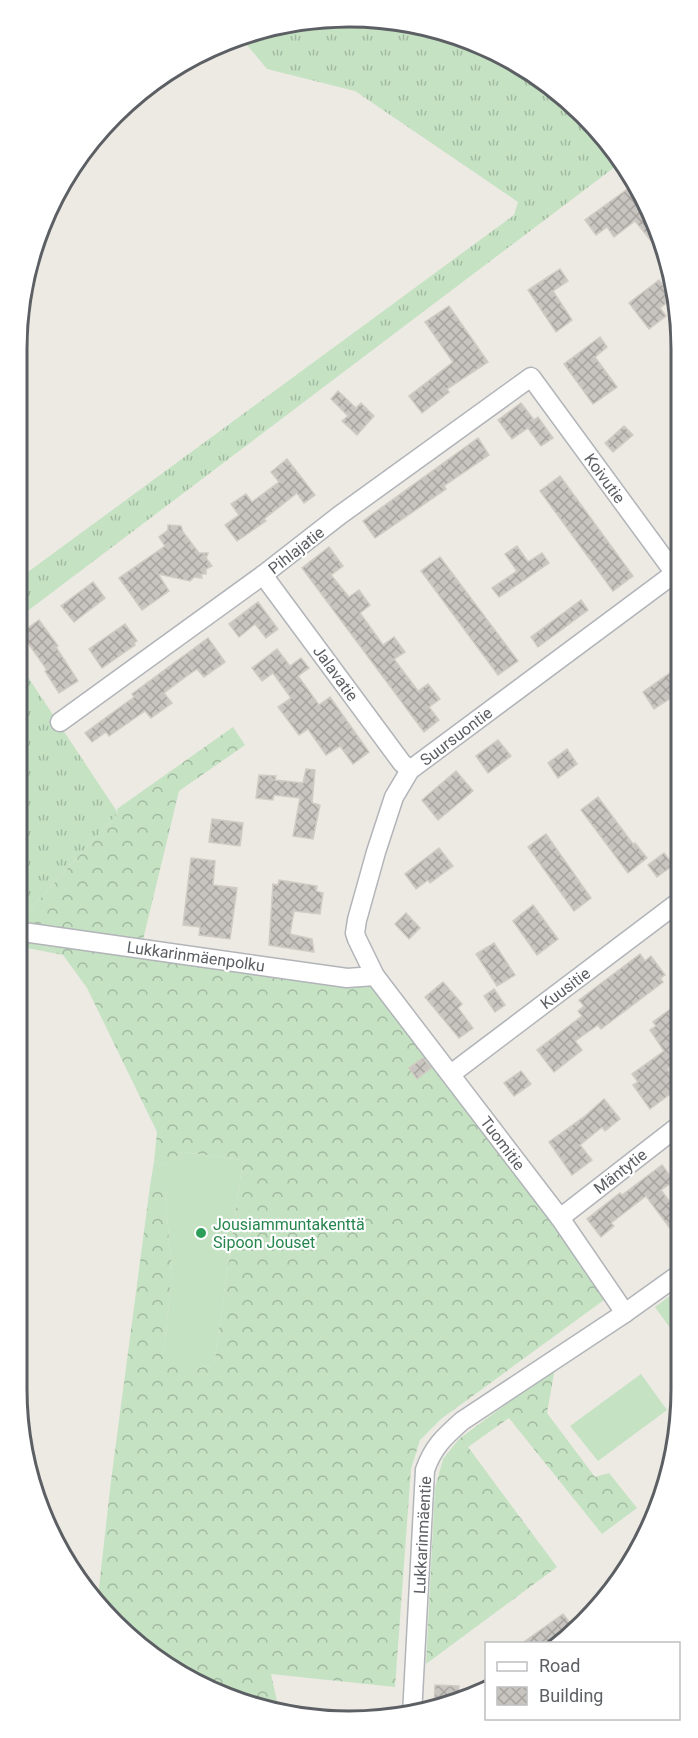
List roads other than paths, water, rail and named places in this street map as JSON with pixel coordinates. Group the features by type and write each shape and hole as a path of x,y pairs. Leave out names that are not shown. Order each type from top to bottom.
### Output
{"street":[{"name":"Koivutie","path":"531,377 671,565"},
{"name":"Pihlajatie","path":"60,722 531,377"},
{"name":"Jalavatie","path":"263,575 402,763 410,770"},
{"name":"Suursuontie","path":"375,976 355,933 357,916 394,797 410,770 671,579"},
{"name":"Kuusitie","path":"450,1074 671,908"},
{"name":"Lukkarinmäenpolku","path":"27,933 347,978 375,976"},
{"name":"Tuomitie","path":"375,976 560,1218 626,1313"},
{"name":"Mäntytie","path":"560,1218 671,1132"},
{"name":"Lukkarinmäentie","path":"412,1705 424,1470 430,1454 439,1442 462,1421 626,1313 671,1280"}],"place":[{"name":"Jousiammuntakenttä Sipoon Jouset","path":"201,1233"}]}
